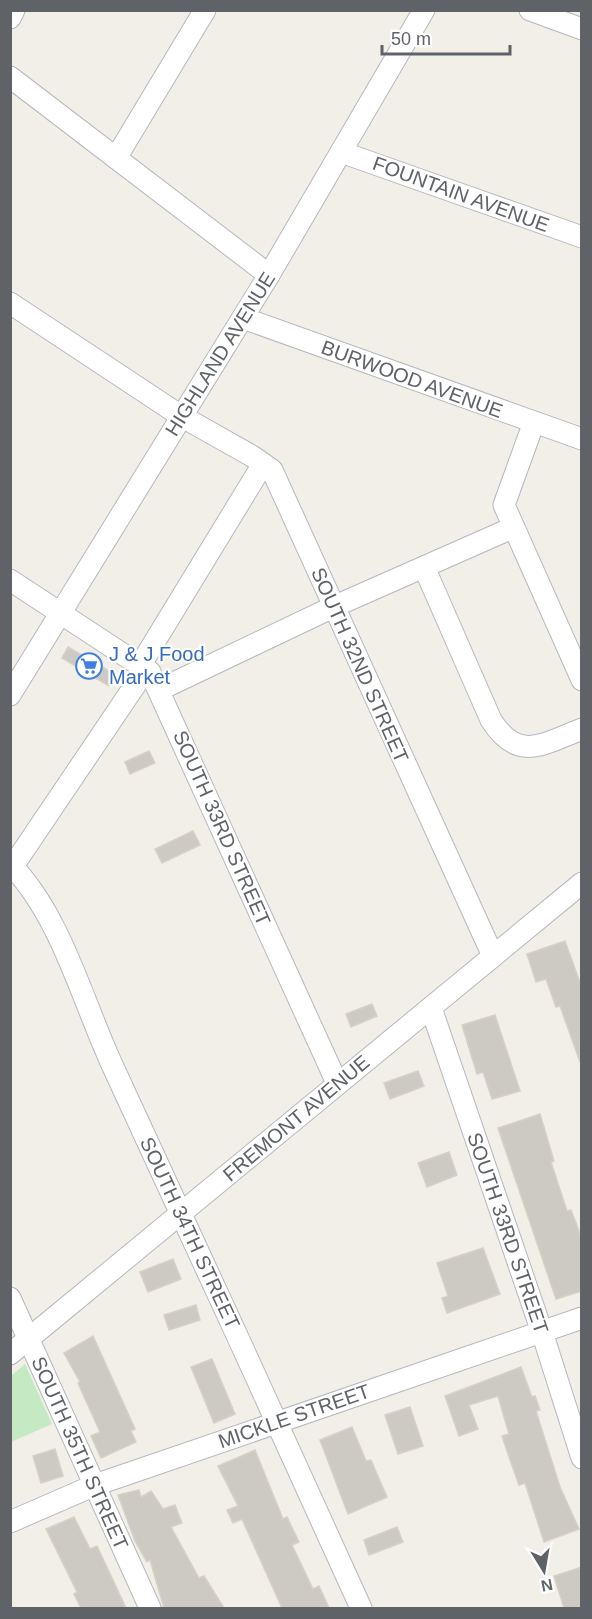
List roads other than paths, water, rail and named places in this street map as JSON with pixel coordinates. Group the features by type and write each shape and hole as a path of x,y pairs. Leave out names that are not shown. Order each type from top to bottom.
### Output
{"street":[{"path":"10,18 14,10"},
{"path":"116,158 205,10"},
{"name":"HIGHLAND AVENUE","path":"10,695 243,318 424,10"},
{"path":"530,10 582,29"},
{"path":"10,77 268,275"},
{"name":"FOUNTAIN AVENUE","path":"341,152 582,237"},
{"name":"SOUTH 32ND STREET","path":"10,303 182,416 272,470 493,956"},
{"name":"BURWOOD AVENUE","path":"243,318 582,439"},
{"path":"534,422 504,506 582,680"},
{"path":"12,865 143,666 263,464"},
{"path":"159,690 333,607 512,528"},
{"path":"424,567 491,720 501,737 515,744 533,747 582,729"},
{"name":"SOUTH 33RD STREET","path":"10,580 58,614 143,666 159,690 337,1083"},
{"name":"SOUTH 34TH STREET","path":"12,865 44,905 109,1059 361,1608"},
{"name":"FREMONT AVENUE","path":"10,1354 337,1083 581,886"},
{"name":"SOUTH 33RD STREET","path":"431,1008 542,1332 582,1458"},
{"name":"SOUTH 35TH STREET","path":"10,1298 150,1608"},
{"name":"MICKLE STREET","path":"10,1522 95,1485 582,1318"}],"place":[{"name":"J & J Food Market","path":"89,666"}]}
